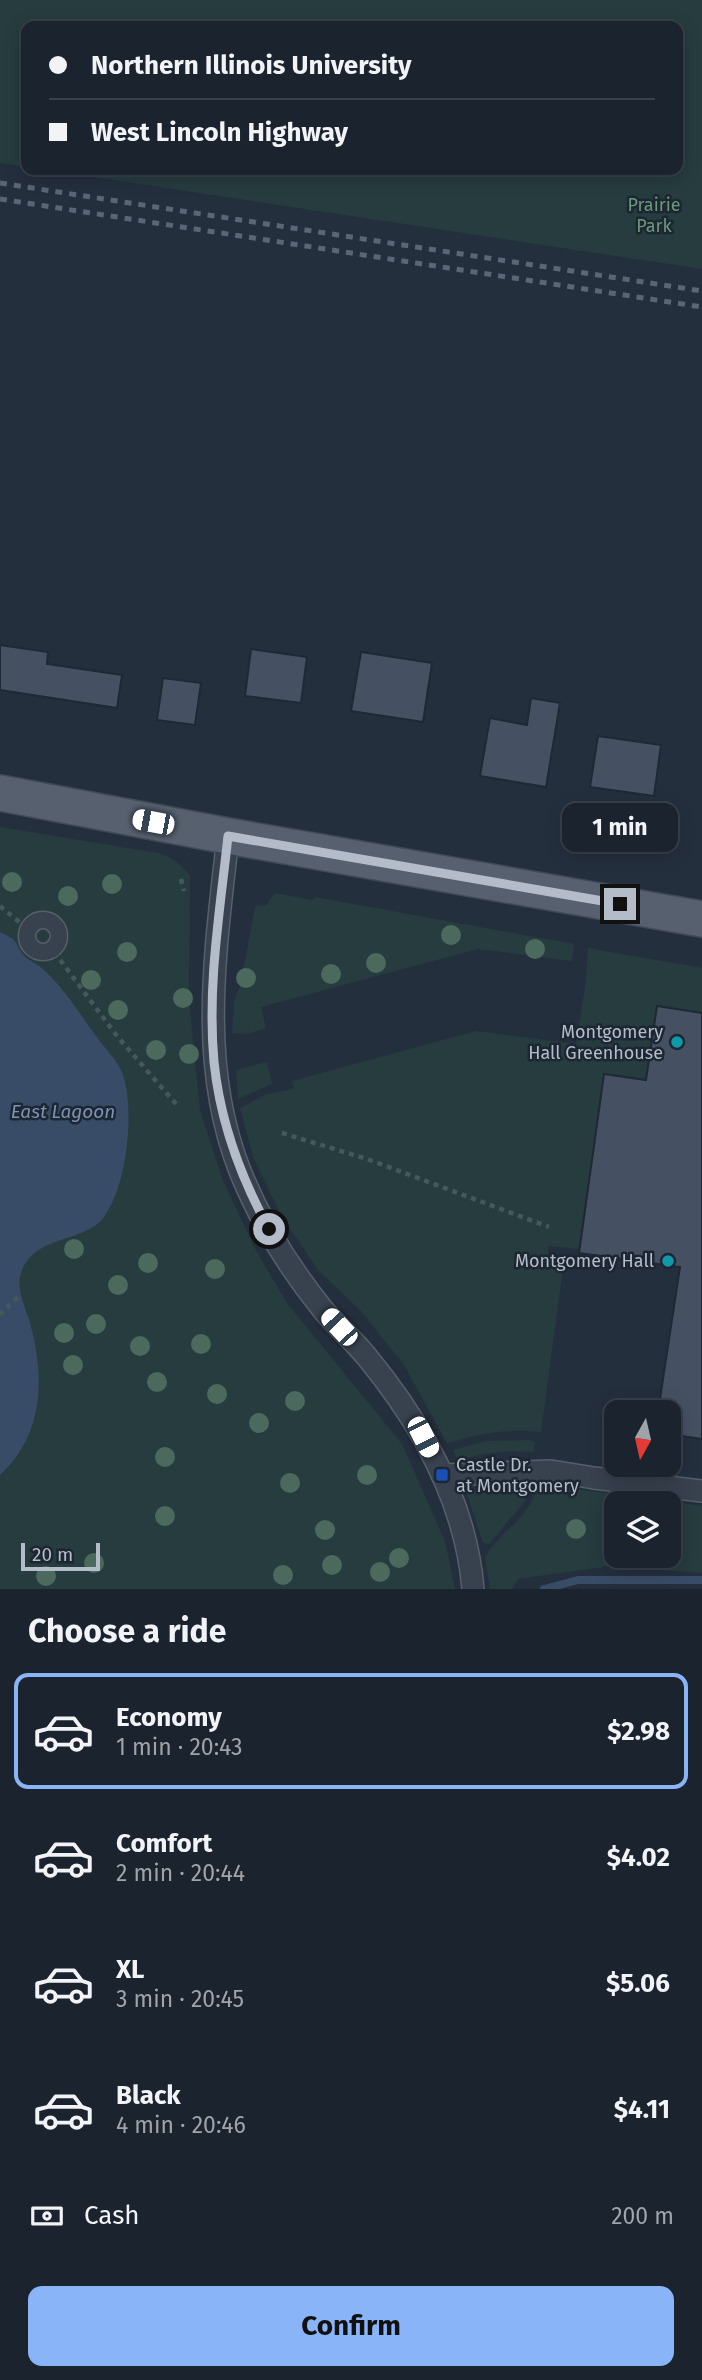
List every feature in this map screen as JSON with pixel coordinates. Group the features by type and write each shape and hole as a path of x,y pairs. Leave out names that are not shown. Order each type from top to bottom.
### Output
{"main road":[{"path":"0,793 702,919"}],"street":[{"path":"228,836 213,970 212,1030 216,1076 230,1140 240,1170 277,1244 326,1312 367,1356 406,1409 442,1475 453,1496 464,1529 473,1589"},
{"path":"29,930 40,921 54,925 58,930 59,940 52,949"},
{"path":"442,1475 551,1471 702,1491"}],"path":[{"path":"181,879 184,891"},
{"path":"0,906 29,930 28,941 34,949 44,952 52,949 117,1036 176,1104"},
{"path":"282,1133 366,1159 549,1227"},
{"path":"0,1315 21,1294"}],"green space":[{"name":"Prairie Park","path":"0,0 702,0 702,269 80,175 683,175 683,21 21,21 21,166 0,163"},
{"path":"0,827 157,853 175,861 190,876 189,1001 200,1110 222,1178 254,1247 287,1303 402,1444 445,1541 455,1589 0,1589"},
{"path":"275,893 313,900 315,897 574,944 572,961 478,949 261,1007 266,1028 248,1034 232,1033 234,1002 241,983 255,906 266,905"},
{"path":"588,948 702,968 702,1013 657,1006 646,1080 604,1074 579,1249 548,1246 550,1264 563,1268 541,1432 493,1433 447,1443 404,1365 360,1310 318,1270 281,1215 253,1157 240,1108 267,1094 294,1089 292,1081 476,1031 576,1044"},
{"path":"267,1062 272,1084 238,1099 236,1070"},
{"path":"530,1440 535,1443 533,1452 513,1451 458,1460 453,1450 486,1441"},
{"path":"512,1482 530,1483 525,1501 489,1544 483,1543 466,1491"},
{"path":"537,1484 604,1493 604,1567 518,1579 512,1589 490,1589 485,1557 529,1506"},
{"path":"681,1503 702,1506 702,1573 636,1568 681,1568"}],"water":[{"name":"East Lagoon","path":"0,932 14,940 25,957 56,982 116,1061 127,1090 128,1128 127,1149 118,1188 103,1218 83,1232 45,1246 34,1253 20,1277 21,1294 38,1364 37,1404 25,1442 15,1459 0,1475"}],"building":[{"path":"0,645 48,652 47,664 122,675 117,708 0,690"},
{"path":"251,649 307,657 301,703 245,696"},
{"path":"361,652 432,663 423,722 351,711"},
{"path":"163,678 201,683 195,725 157,720"},
{"path":"531,698 560,703 546,787 480,776 490,718 527,725"},
{"path":"598,736 661,745 654,796 590,787"},
{"name":"Montgomery Hall","path":"657,1006 702,1013 702,1439 681,1436 681,1400 660,1400 680,1267 579,1253 604,1074 646,1080"}],"waterway":[{"path":"544,1589 578,1580 702,1580"}],"railway":[{"path":"0,183 702,291"},
{"path":"0,199 702,307"}],"place":[{"name":"Montgomery Hall Greenhouse","path":"677,1042"},
{"name":"Montgomery Hall","path":"668,1261"},
{"name":"Castle Dr. at Montgomery","path":"442,1475"}],"route":[{"path":"269,1229 240,1170 230,1140 214,1061 213,970 228,836 620,904"}]}
